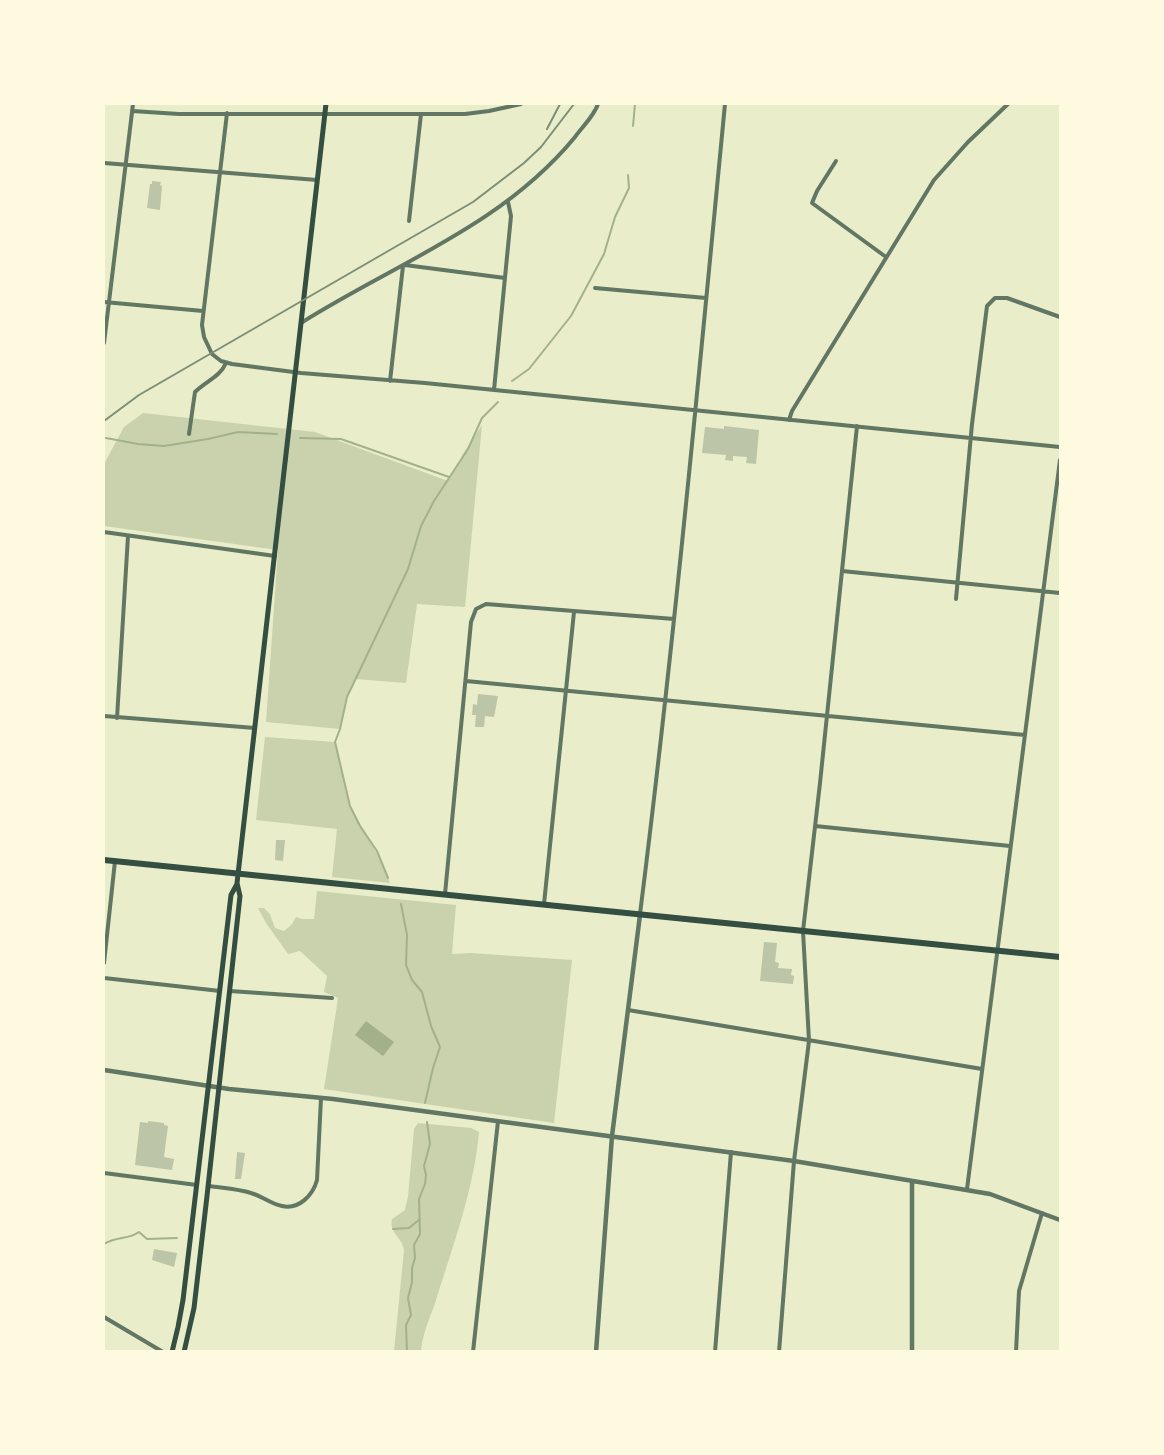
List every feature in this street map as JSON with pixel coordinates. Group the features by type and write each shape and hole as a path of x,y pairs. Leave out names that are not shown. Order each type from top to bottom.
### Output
{"main road":[{"path":"184,1352 194,1308 209,1186 240,896 237,883 326,104"},
{"path":"104,860 1060,957"},
{"path":"172,1352 183,1300 231,895 237,883"}],"street":[{"path":"104,343 106,302 133,104"},
{"path":"132,111 465,114 521,104"},
{"path":"301,323 404,265 508,202 528,187 553,162 590,118 598,104"},
{"path":"596,1352 612,1136 675,619 725,104"},
{"path":"789,420 792,411 934,180 968,142 1008,104"},
{"path":"227,113 203,331 212,354 226,363 296,372 1060,447"},
{"path":"409,221 421,114"},
{"path":"836,160 812,203 886,256"},
{"path":"104,163 318,180"},
{"path":"494,390 511,216 508,202"},
{"path":"404,265 505,278"},
{"path":"390,381 404,265"},
{"path":"595,288 706,298"},
{"path":"956,600 985,312 990,301 995,298 1007,298 1060,317"},
{"path":"106,302 204,310"},
{"path":"189,434 195,392 223,371 226,363"},
{"path":"779,1352 794,1161 809,1041 803,931 828,715 857,426"},
{"path":"967,1189 1060,460"},
{"path":"104,532 275,556"},
{"path":"117,718 128,536"},
{"path":"842,571 1060,593"},
{"path":"445,895 471,622 476,609 486,604 675,619"},
{"path":"544,905 574,612"},
{"path":"466,681 1025,735"},
{"path":"104,716 255,728"},
{"path":"815,826 1010,846"},
{"path":"104,963 115,861"},
{"path":"104,978 220,991"},
{"path":"230,991 333,998"},
{"path":"628,1010 982,1069"},
{"path":"104,1070 209,1086 321,1098 794,1161 967,1189 1015,1202 1060,1220"},
{"path":"209,1186 248,1192 281,1206 295,1205 306,1200 317,1180 321,1098"},
{"path":"473,1352 498,1121"},
{"path":"715,1352 731,1152"},
{"path":"104,1173 197,1185"},
{"path":"912,1181 912,1352"},
{"path":"1016,1352 1019,1291 1042,1213"},
{"path":"104,1317 163,1352"}],"shaded area":[{"path":"143,413 315,432 448,481 482,425 465,607 417,604 406,683 355,679 345,703 340,729 266,722 278,550 104,526 104,464 124,427"},
{"path":"265,737 335,742 350,806 383,864 390,883 332,877 337,829 256,820"},
{"path":"317,891 456,905 452,954 471,953 572,960 554,1123 324,1089 338,998 324,992 327,976 300,951 288,954 258,908 264,908 270,914 275,928 284,931 296,917 314,919"},
{"path":"366,1021 394,1042 383,1056 355,1035"},
{"path":"418,1123 471,1128 479,1132 473,1174 425,1330 421,1350 394,1351 404,1250 392,1228 392,1219 405,1210 414,1129"}],"building":[{"path":"152,181 161,182 160,210 147,208"},
{"path":"724,426 759,430 756,464 746,463 747,457 733,456 733,461 725,460 726,455 702,453 705,427 724,429"},
{"path":"478,694 498,696 494,717 485,716 484,727 475,727 476,715 472,715 473,704 477,705"},
{"path":"276,840 285,840 283,861 275,860"},
{"path":"764,942 777,943 775,962 779,963 778,968 792,969 793,984 760,981"},
{"path":"148,1121 164,1123 168,1126 164,1157 174,1159 172,1170 135,1165 140,1122 148,1123"},
{"path":"237,1152 245,1153 241,1179 235,1179"},
{"path":"154,1249 177,1253 174,1267 152,1260"}],"waterway":[{"path":"633,126 635,104"},
{"path":"512,381 529,369 571,316 604,254 615,217 629,188 628,175"},
{"path":"388,878 377,851 350,806 335,742 347,697 408,569 421,526 434,501 468,449 482,418 498,402"},
{"path":"106,438 164,446 238,432 277,434"},
{"path":"300,438 341,439 449,477"},
{"path":"401,904 407,935 406,965 412,980 422,992 431,1026 440,1047 425,1103"},
{"path":"407,1352 406,1325 411,1315 408,1298 415,1258 414,1245 420,1234 419,1199 425,1184 424,1166 430,1144 427,1122"},
{"path":"393,1229 409,1228 420,1219"},
{"path":"104,1244 139,1232 147,1239 177,1238"}],"railway":[{"path":"547,129 560,104"},
{"path":"104,421 139,395 473,202 541,147 574,104"}]}
